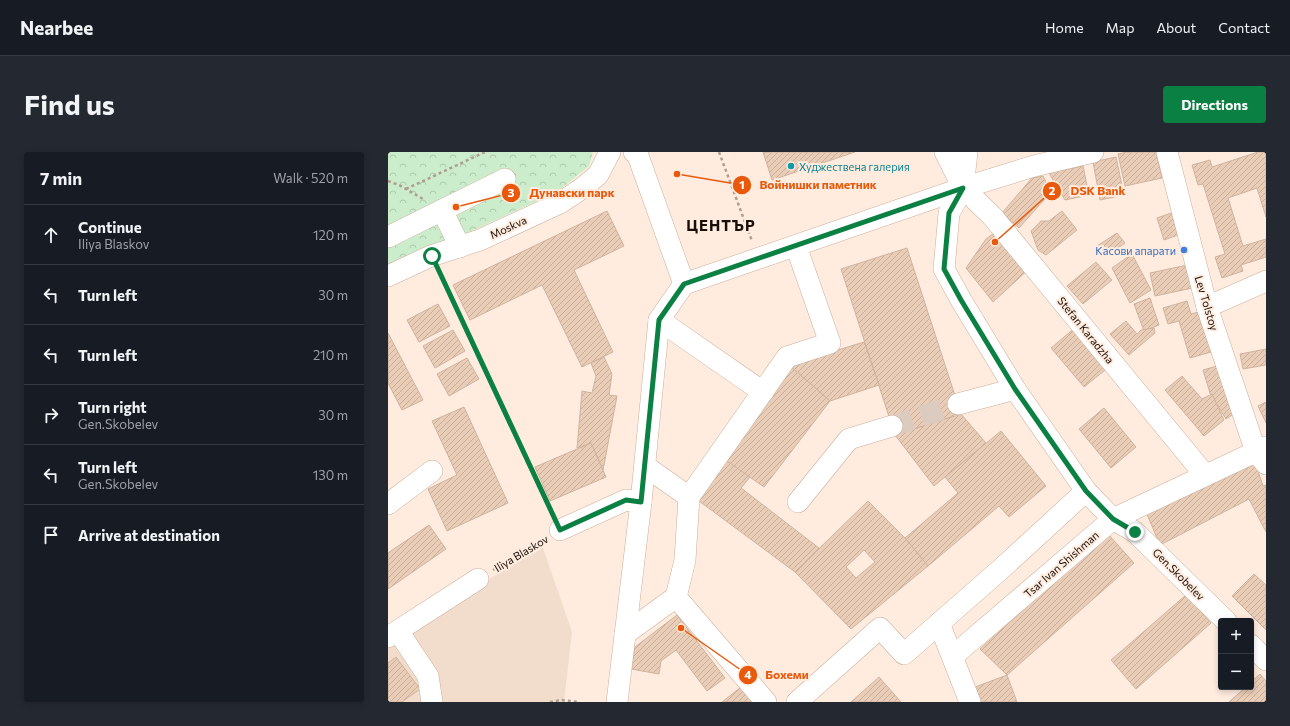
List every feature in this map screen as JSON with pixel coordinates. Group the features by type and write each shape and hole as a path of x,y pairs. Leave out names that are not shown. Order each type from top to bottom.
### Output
{"street":[{"name":"Moskva","path":"388,276 432,256 480,240 560,202 581,189 598,175 610,152"},
{"path":"634,152 637,153 684,284"},
{"name":"Stefan Karadzha","path":"945,152 963,188 992,216 1205,475"},
{"path":"963,188 967,152"},
{"path":"617,702 645,466 659,320 684,284 963,188 1036,159 1093,152"},
{"name":"Lev Tolstoy","path":"1167,152 1207,307 1263,454"},
{"path":"388,236 505,179"},
{"name":"Gen.Skobelev","path":"963,188 949,213 944,269 961,300 1015,389 1086,491 1113,519 1135,532 1223,618"},
{"path":"442,210 460,247"},
{"path":"625,634 676,598 685,560 689,497 787,357 830,343 796,246"},
{"path":"1207,307 1266,281"},
{"path":"659,320 763,392"},
{"path":"958,404 1015,389"},
{"path":"798,502 849,440 892,426"},
{"name":"Tsar Ivan Shishman","path":"954,656 1113,519 1205,475 1263,454"},
{"path":"645,466 689,497"},
{"path":"388,504 432,471"},
{"path":"796,702 880,628 904,654 1001,569 1086,491"},
{"path":"560,530 626,500 641,502"},
{"path":"432,702 428,676 393,634 478,579"},
{"path":"676,598 766,702"},
{"path":"939,623 954,656 970,702"},
{"path":"1254,648 1266,660"}],"path":[{"path":"406,189 485,152"},
{"path":"719,152 758,259"},
{"path":"388,181 399,185 442,210"},
{"name":"Iliya Blaskov","path":"432,256 560,530 478,579"},
{"path":"550,702 561,700 578,702"}],"shaded area":[{"path":"543,548 572,632 564,702 388,702 388,641 413,623"}],"green space":[{"path":"388,152 593,152 589,166 557,192 388,269"}],"building":[{"name":"Худжествена галерия","path":"763,152 855,152 772,180"},
{"path":"1127,152 1156,152 1162,178 1125,186 1118,154"},
{"path":"1258,152 1266,152 1266,217 1257,188 1228,198 1243,246 1266,239 1266,257 1241,265 1243,271 1222,278 1215,257 1225,254 1203,184 1198,185 1192,165 1210,160 1212,167"},
{"path":"1116,157 1124,195 1100,200 1093,162"},
{"path":"1083,166 1089,195 1065,200 1049,173"},
{"path":"1043,176 1051,192 1019,228 1002,213 1032,178"},
{"path":"607,211 624,246 574,270 613,352 582,367 542,285 470,320 453,285"},
{"path":"1062,211 1077,230 1046,255 1038,250 1031,231 1041,221 1049,221"},
{"path":"1174,212 1181,234 1164,240 1157,218"},
{"path":"1117,233 1125,243 1105,257 1097,246"},
{"path":"993,234 1030,268 993,302 966,268 986,239"},
{"path":"907,248 961,414 895,435 841,269"},
{"path":"1132,254 1151,290 1130,303 1112,268"},
{"path":"1096,262 1112,280 1083,304 1067,286"},
{"path":"1192,264 1197,287 1155,296 1150,273"},
{"path":"1150,298 1159,325 1144,331 1134,304"},
{"path":"1187,301 1191,314 1206,310 1218,350 1190,358 1179,321 1168,324 1163,308"},
{"path":"438,304 450,326 419,342 407,320"},
{"path":"1126,321 1137,334 1141,330 1154,328 1155,333 1129,355 1110,334"},
{"path":"1076,327 1109,367 1084,387 1051,348"},
{"path":"453,330 465,351 435,368 423,346"},
{"path":"388,333 423,400 402,410 388,383"},
{"path":"864,342 879,385 830,401 789,365"},
{"path":"1266,349 1266,365 1243,369 1240,354"},
{"path":"604,357 612,374 609,395 617,396 603,470 591,443 577,448 582,391 592,393 596,376 591,363"},
{"path":"467,358 479,379 449,396 437,374"},
{"path":"1224,364 1238,411 1226,419 1210,393 1203,370"},
{"path":"789,365 830,401 764,487 724,459"},
{"path":"1182,376 1202,399 1212,394 1224,420 1204,436 1165,390"},
{"path":"1266,402 1266,423 1258,406"},
{"path":"464,407 508,503 447,531 428,489 457,475 432,421"},
{"path":"1104,408 1136,447 1111,468 1079,429"},
{"path":"961,414 986,443 934,486 895,435"},
{"path":"1001,431 1046,486 1009,517 999,506 928,566 905,538 958,493 945,477"},
{"path":"591,443 606,477 550,501 535,467"},
{"path":"724,459 750,477 741,488 819,548 795,572 695,498"},
{"path":"1255,462 1263,486 1266,485 1266,532 1249,499 1160,545 1146,512"},
{"path":"868,501 905,538 928,566 851,629 795,572","holes":["864,550 875,562 856,578 846,567"]},
{"path":"429,525 446,549 388,589 388,553"},
{"path":"1108,534 1134,563 1007,675 980,649"},
{"path":"1254,574 1266,585 1266,630 1254,618 1232,596"},
{"path":"1186,595 1211,623 1136,689 1111,660"},
{"path":"677,615 725,678 707,691 676,650 661,661 659,674 631,669 635,647"},
{"path":"396,657 420,689 402,702 388,702 388,663"},
{"path":"1260,674 1266,681 1266,702 1229,702 1243,690 1254,690 1254,679"},
{"path":"1007,675 1017,702 975,702 970,689"},
{"path":"879,677 901,702 851,702"},
{"path":"741,687 753,702 722,702"}],"tunnel":[{"path":"892,426 958,404"}],"place":[{"name":"Худжествена галерия","path":"791,166"},
{"name":"Войнишки паметник","path":"677,174"},
{"name":"Дунавски парк","path":"456,207"},
{"name":"DSK Bank","path":"995,242"},
{"name":"Касови апарати","path":"1184,250"},
{"name":"Бохеми","path":"681,628"}],"district":[{"name":"ЦЕНТЪР","path":"721,225"}],"route":[{"path":"432,256 560,530 626,500 641,502 659,320 684,284 963,188 949,213 944,269 1015,389 1086,491 1113,519 1135,532"}]}
